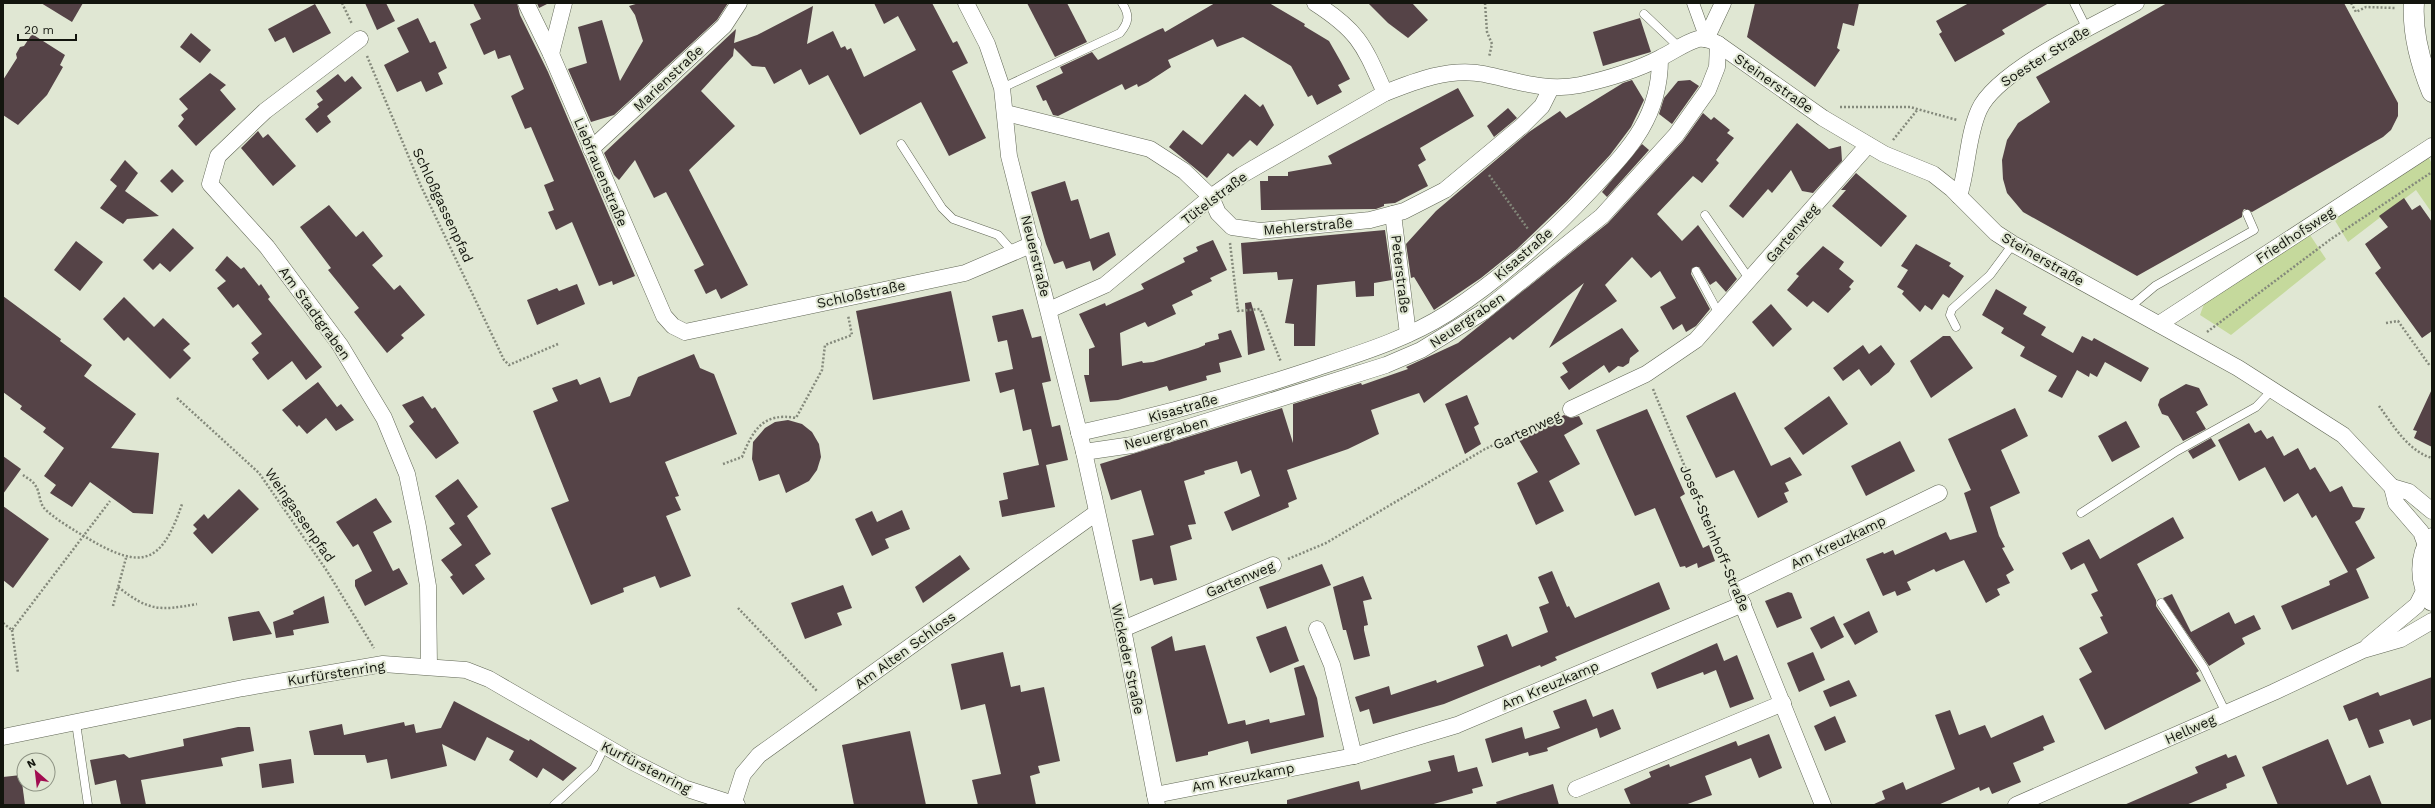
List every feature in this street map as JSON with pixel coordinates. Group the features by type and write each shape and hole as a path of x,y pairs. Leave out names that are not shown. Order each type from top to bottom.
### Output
{"street":[{"name":"Liebfrauenstraße","path":"526,3 551,54 664,316 673,326 685,332"},
{"path":"551,54 564,3"},
{"name":"Marienstraße","path":"591,149 724,26 739,3"},
{"name":"Neuerstraße","path":"966,3 987,44 1002,88 1006,113 1009,156 1034,244 1084,452 1096,513"},
{"path":"1315,3 1337,17 1356,36 1365,49 1385,93"},
{"path":"1693,3 1712,41"},
{"path":"1712,41 1724,3"},
{"name":"Soester Straße","path":"1959,196 1967,167 1973,124 1988,94 1998,84 2017,70 2087,29 2136,3"},
{"path":"2414,6 2421,60 2432,92"},
{"name":"Am Stadtgraben","path":"360,39 264,111 218,156 210,184 267,247 340,345 384,418 407,474 418,527 428,586 429,666"},
{"name":"Tütelstraße","path":"1049,310 1105,285 1211,197 1266,160 1385,93 1417,80 1459,73 1484,74 1524,85 1551,88 1585,84 1637,68 1660,59 1691,42 1712,41"},
{"name":"Steinerstraße","path":"1712,41 1823,118 1884,154 1933,174 1959,196 1987,224 2013,244 2196,344 2273,389 2343,435 2392,486 2409,492 2432,511"},
{"name":"Neuergraben","path":"1084,452 1132,445 1386,366 1421,350 1452,333 1483,312 1602,216 1676,135 1708,90 1717,67 1712,41"},
{"name":"Kisastraße","path":"1079,433 1139,420 1286,378 1381,346 1447,314 1477,293 1539,242 1635,140 1654,101 1660,73 1660,59"},
{"name":"Mehlerstraße","path":"1006,113 1150,148 1184,171 1211,197 1218,213 1232,227 1260,231 1370,220 1404,211 1445,190 1522,126 1542,106 1551,88"},
{"name":"Gartenweg","path":"1571,409 1646,374 1696,340 1868,145"},
{"name":"Friedhofsweg","path":"2159,324 2432,146"},
{"name":"Peterstraße","path":"1393,214 1408,334"},
{"name":"Schloßstraße","path":"685,332 844,297 965,273 1034,244"},
{"name":"Steinerstraße","path":"2392,486 2396,503 2429,543"},
{"name":"Am Kreuzkamp","path":"1156,800 1354,756 1457,725 1740,598 1939,493"},
{"name":"Wickeder Straße","path":"1096,513 1123,629 1156,800"},
{"name":"Am Alten Schloss","path":"735,805 743,774 759,755 1096,513"},
{"path":"2429,543 2422,572 2429,595"},
{"name":"Gartenweg","path":"1123,629 1273,565"},
{"name":"Hellweg","path":"2364,650 2416,604 2429,595"},
{"name":"Josef-Steinhoff-Straße","path":"1740,598 1823,805"},
{"name":"Hellweg","path":"2016,805 2226,713 2364,650 2401,639 2432,621"},
{"path":"1317,629 1332,665 1354,756"},
{"name":"Kurfürstenring","path":"3,737 243,688 384,664 429,666 466,670 489,679 605,746 684,788 735,805"},
{"path":"1576,789 1782,703"}],"lane":[{"path":"1002,88 1120,33 1128,24 1128,12 1122,3"},
{"path":"2074,3 2087,29"},
{"path":"1644,14 1680,48"},
{"path":"901,144 942,208 953,219 998,235 1014,253"},
{"path":"2129,308 2155,286 2254,230 2248,214"},
{"path":"1706,215 1750,280"},
{"path":"1956,327 1950,315 1952,309 1990,275 2013,244"},
{"path":"1696,272 1720,314"},
{"path":"2081,513 2177,451 2256,407 2273,389"},
{"path":"2161,603 2204,668 2226,713"},
{"path":"76,723 88,805"},
{"path":"554,805 594,768 605,746"}],"path":[{"name":"Schloßgassenpfad","path":"342,3 360,39 420,184 504,360 509,365 558,344"},
{"path":"1485,3 1487,32 1492,44"},
{"path":"2351,3 2356,12 2366,7 2414,6"},
{"path":"1823,118 1839,107 1910,107 1973,124"},
{"path":"1884,154 1901,128 1918,109"},
{"path":"1478,162 1506,195 1514,212 1539,242"},
{"path":"2196,344 2213,326 2331,239 2432,172"},
{"path":"1224,219 1233,258 1238,311 1260,310 1286,378"},
{"path":"723,464 742,457 751,437 765,421 777,416 796,418 822,370 825,345 852,335 844,297"},
{"path":"2386,323 2398,321 2430,366"},
{"name":"Josef-Steinhoff-Straße","path":"1646,374 1740,598"},
{"name":"Weingassenpfad","path":"177,398 259,473 327,570 384,664"},
{"path":"2380,406 2400,435 2423,456 2432,458"},
{"name":"Gartenweg","path":"1273,565 1326,543 1485,449 1571,409"},
{"path":"23,476 35,485 43,507 84,536 126,558 141,558 156,552 171,534 182,504"},
{"path":"12,630 110,501"},
{"path":"113,606 126,558"},
{"path":"118,586 144,605 168,609 198,604"},
{"path":"738,608 818,692 812,696"},
{"path":"3,623 12,630 18,673"}],"green space":[{"path":"2429,158 2432,164 2432,213 2416,190 2348,242 2334,219"},
{"path":"2310,235 2326,259 2231,335 2200,315 2204,304"}],"building":[{"path":"41,3 83,3 72,22"},
{"path":"365,3 386,3 395,21 377,30"},
{"path":"473,3 517,3 520,15 548,72 635,276 613,285 612,281 599,286 572,222 556,230 548,212 554,210 544,185 554,181 531,127 525,129 511,96 524,89 510,55 498,59 495,50 484,55 470,24 481,19"},
{"path":"537,3 549,3 539,8"},
{"path":"639,3 728,3 717,20 614,115 591,122 568,69 587,63 578,27 602,20 620,81 643,41 635,15 629,6"},
{"path":"874,3 932,3 953,43 957,41 968,63 952,71 986,138 949,156 921,102 860,135 828,75 809,85 801,69 774,84 765,67 752,66 734,48 733,56 701,91 735,126 689,170 748,285 721,299 716,289 706,294 694,270 704,265 666,192 654,198 635,160 619,180 614,175 604,153 736,29 734,43 757,35 813,6 807,44 833,31 841,48 845,46 847,50 851,48 864,77 916,50 898,16 884,24"},
{"path":"1027,3 1067,3 1087,42 1055,57"},
{"path":"1215,3 1269,3 1305,24 1304,26 1329,41 1341,62 1350,79 1338,85 1342,92 1317,105 1312,95 1308,97 1291,66 1243,37 1217,47 1213,39 1168,60 1171,67 1138,87 1137,84 1125,90 1122,84 1058,116 1053,115 1046,100 1043,101 1036,86 1063,73 1060,67 1092,52 1098,60 1158,30 1163,28 1165,32"},
{"path":"1368,3 1412,3 1428,20 1408,38 1388,23"},
{"path":"1755,3 1859,3 1854,26 1843,23 1837,48 1840,50 1815,87 1747,37"},
{"path":"1969,3 2049,3 2002,30 2005,34 1955,62 1939,34 1942,32 1936,21"},
{"path":"2167,3 2344,3 2398,103 2398,116 2391,130 2383,137 2252,212 2244,209 2242,217 2137,276 2023,212 2007,193 2003,179 2002,160 2007,140 2018,123 2050,102 2036,77"},
{"path":"315,4 331,33 293,53 285,37 275,42 268,29"},
{"path":"418,18 430,43 435,41 447,68 438,73 443,84 426,92 421,81 397,92 384,65 409,52 397,28"},
{"path":"1640,18 1651,52 1603,66 1593,32"},
{"path":"191,33 211,50 200,63 180,47"},
{"path":"32,34 65,55 60,65 63,67 47,95 18,125 3,115 3,80 17,58 16,54 20,47 24,46"},
{"path":"210,73 226,85 220,90 236,109 196,146 178,126 184,119 181,115 188,109 179,99"},
{"path":"338,74 345,82 352,76 362,88 327,116 331,122 317,133 305,119 319,107 317,104 323,100 316,91"},
{"path":"1632,80 1644,100 1631,127 1610,155 1567,201 1517,249 1481,278 1434,310 1414,277 1411,278 1406,244 1436,211 1529,132 1560,111 1566,118 1623,83"},
{"path":"1690,80 1699,86 1672,124 1659,114 1664,98 1678,81"},
{"path":"1458,88 1474,116 1420,148 1426,160 1418,165 1428,186 1395,203 1384,204 1384,206 1376,209 1261,210 1260,181 1268,181 1268,176 1288,176 1288,172 1332,164 1328,156"},
{"path":"1245,94 1260,107 1263,104 1274,125 1257,146 1250,140 1233,157 1228,153 1207,178 1169,147 1183,130 1202,145"},
{"path":"1508,108 1517,118 1494,137 1487,126"},
{"path":"1703,113 1711,120 1714,117 1730,130 1727,133 1734,138 1716,160 1719,163 1702,183 1693,176 1657,214 1682,241 1698,225 1737,279 1726,292 1716,281 1710,285 1699,267 1692,268 1691,274 1710,309 1696,326 1686,332 1682,324 1673,330 1660,307 1676,298 1660,271 1651,278 1632,257 1605,285 1617,301 1549,348 1584,283 1513,340 1510,337 1424,403 1419,393 1371,410 1379,434 1348,449 1287,470 1297,499 1288,503 1289,507 1232,531 1224,512 1260,496 1251,470 1241,474 1237,461 1204,471 1205,474 1184,481 1196,524 1188,525 1192,539 1170,546 1177,580 1154,585 1152,578 1140,581 1132,540 1154,535 1141,490 1111,500 1100,464 1282,408 1293,443 1293,404 1361,383 1362,385 1408,369 1406,367 1458,343 1608,223 1683,141"},
{"path":"1797,123 1829,149 1841,146 1842,161 1813,193 1802,191 1791,170 1772,193 1768,189 1743,218 1729,206"},
{"path":"258,131 263,138 268,134 296,166 273,186 241,148"},
{"path":"1642,144 1649,150 1607,197 1602,192"},
{"path":"125,160 138,173 125,191 159,216 127,219 123,224 100,208 117,186 110,180"},
{"path":"172,169 184,181 172,193 160,181"},
{"path":"1856,173 1907,216 1881,247 1832,206 1846,190 1841,190"},
{"path":"1065,181 1071,201 1078,199 1090,239 1109,232 1116,255 1093,271 1090,261 1066,269 1063,261 1054,264 1046,244 1031,192"},
{"path":"2404,198 2412,210 2420,205 2432,222 2432,331 2422,338 2375,273 2381,268 2365,244 2388,227 2379,216"},
{"path":"329,205 356,237 363,231 383,256 372,265 394,290 400,285 425,315 401,335 404,338 387,353 354,312 359,308 328,270 331,268 300,227"},
{"path":"173,228 194,248 170,272 160,263 153,270 143,260"},
{"path":"1385,230 1392,280 1374,283 1374,296 1356,297 1355,281 1317,285 1315,346 1294,346 1294,324 1285,323 1293,279 1278,280 1277,272 1243,274 1241,243"},
{"path":"1213,240 1227,270 1210,278 1212,281 1191,291 1193,295 1172,305 1176,314 1148,327 1145,322 1120,333 1122,366 1142,361 1143,363 1153,362 1198,348 1205,345 1205,343 1219,339 1218,334 1231,330 1242,357 1219,363 1221,372 1206,376 1207,380 1169,391 1167,386 1118,400 1090,402 1084,375 1089,375 1089,349 1095,347 1079,314 1105,303 1106,306 1144,289 1141,284 1185,262 1183,258 1198,251 1196,247"},
{"path":"76,241 103,262 80,291 54,270"},
{"path":"1916,244 1951,263 1949,266 1964,276 1949,298 1943,294 1932,310 1925,305 1920,312 1902,294 1904,291 1897,287 1908,270 1901,266"},
{"path":"1823,246 1844,262 1839,269 1854,281 1849,287 1851,289 1828,313 1813,301 1807,307 1787,290 1799,276 1796,274"},
{"path":"227,256 241,269 244,267 259,286 261,284 270,297 268,299 322,367 306,380 292,361 268,380 252,359 259,353 251,343 262,334 238,304 233,308 217,288 226,281 215,270"},
{"path":"577,284 585,304 537,325 527,300 557,288 559,291"},
{"path":"1996,289 2027,307 2023,314 2046,327 2041,335 2073,353 2082,336 2092,341 2094,338 2149,368 2141,382 2105,362 2097,377 2090,373 2089,377 2077,370 2062,398 2048,391 2057,376 2020,356 2025,347 2001,333 2004,328 1982,315"},
{"path":"951,291 970,381 873,400 856,311"},
{"path":"3,296 61,339 60,341 92,365 84,376 136,414 111,448 159,453 153,514 133,513 90,482 72,507 50,493 56,485 44,476 64,448 43,432 46,428 20,409 22,406 3,392"},
{"path":"124,297 154,327 163,318 190,344 183,350 191,358 170,379 128,337 124,341 103,319"},
{"path":"1251,302 1265,350 1248,355 1245,303"},
{"path":"1771,304 1792,329 1773,347 1752,322"},
{"path":"1023,309 1032,338 1041,336 1051,381 1042,383 1052,427 1060,425 1068,460 1046,465 1055,507 1002,517 999,501 1008,499 1003,473 1039,465 1031,429 1023,431 1014,389 1000,393 995,373 1013,369 1007,340 998,342 992,316"},
{"path":"1622,328 1639,351 1630,358 1629,363 1623,367 1618,366 1609,373 1604,365 1569,390 1560,377 1568,372 1562,363"},
{"path":"1943,336 1950,336 1973,368 1931,398 1910,361"},
{"path":"1863,345 1869,354 1881,345 1895,364 1889,372 1871,386 1859,369 1843,381 1833,368"},
{"path":"694,354 700,368 714,374 737,434 665,462 679,496 675,497 681,510 666,516 691,576 660,588 655,576 623,588 624,592 591,605 551,508 569,501 533,411 558,401 552,388 577,379 580,385 600,377 610,403 630,396 638,377"},
{"path":"318,382 337,407 341,404 354,420 336,431 326,418 307,434 299,425 297,427 282,410"},
{"path":"2186,384 2199,388 2208,405 2196,412 2206,429 2183,441 2168,416 2162,414 2158,405 2160,399"},
{"path":"2432,389 2432,447 2414,438 2417,431 2413,430"},
{"path":"1735,392 1771,466 1790,457 1802,475 1785,483 1789,491 1784,493 1788,502 1758,518 1734,470 1716,478 1686,416"},
{"path":"1467,395 1479,424 1474,427 1481,444 1465,454 1445,404"},
{"path":"423,396 432,409 435,407 459,443 436,459 409,426 414,422 402,405"},
{"path":"1829,396 1848,424 1803,455 1784,428"},
{"path":"2015,408 2028,436 2001,450 2020,493 1990,507 1999,536 2005,547 2002,548 2014,570 2006,575 2010,583 1997,589 2000,595 1986,603 1964,560 1936,572 1934,569 1907,582 1911,590 1897,596 1895,591 1883,596 1866,559 1883,552 1884,554 1893,550 1895,555 1946,532 1950,540 1977,532 1964,493 1971,490 1948,439"},
{"path":"1647,409 1685,494 1680,497 1703,548 1709,545 1715,561 1698,568 1697,563 1686,568 1685,566 1680,567 1655,508 1635,516 1596,430"},
{"path":"1564,415 1571,418 1579,416 1583,424 1564,435 1580,464 1549,481 1564,511 1536,525 1517,483 1538,472 1519,440"},
{"path":"788,420 802,424 812,432 819,444 821,457 817,470 809,481 786,493 779,474 759,481 752,459 753,442 765,428 775,422"},
{"path":"2126,421 2140,447 2112,462 2098,436"},
{"path":"2249,423 2255,433 2261,430 2267,439 2273,436 2284,456 2298,448 2310,470 2315,467 2330,492 2342,486 2353,507 2365,508 2360,519 2355,522 2375,558 2356,569 2369,598 2292,630 2281,606 2330,585 2329,581 2348,572 2316,515 2312,518 2298,493 2284,502 2265,467 2239,481 2218,440"},
{"path":"2211,438 2216,446 2193,459 2188,451"},
{"path":"1900,441 1915,471 1866,496 1851,466"},
{"path":"3,456 21,469 3,494"},
{"path":"458,479 478,507 467,516 491,554 475,565 485,579 463,595 450,577 453,575 441,560 462,545 449,528 455,524 435,496"},
{"path":"239,489 259,509 212,554 193,533 197,529 193,525 204,514 208,519"},
{"path":"376,498 392,522 373,532 393,571 399,568 408,584 365,606 355,586 355,580 372,571 358,544 353,547 336,522"},
{"path":"3,506 49,539 13,588 3,580"},
{"path":"902,510 910,529 885,539 889,548 872,556 855,519 872,511 877,522"},
{"path":"2173,517 2184,538 2137,564 2156,600 2156,606 2199,671 2196,673 2201,681 2105,730 2079,679 2092,672 2079,648 2108,633 2100,617 2103,616 2091,594 2098,591 2084,563 2071,570 2062,553 2089,539 2100,559"},
{"path":"960,555 970,569 923,603 915,587"},
{"path":"1322,564 1331,585 1267,609 1259,587"},
{"path":"1552,571 1567,607 1569,606 1575,618 1659,582 1670,609 1555,657 1557,660 1541,667 1540,665 1444,704 1373,724 1369,709 1360,712 1355,697 1389,686 1391,695 1436,680 1437,683 1484,666 1477,646 1507,634 1512,647 1548,632 1539,607 1549,603 1538,577"},
{"path":"1363,576 1372,599 1363,601 1368,625 1364,626 1364,630 1370,656 1354,660 1346,630 1343,630 1333,587"},
{"path":"843,585 852,608 837,613 842,625 805,639 791,603"},
{"path":"1788,592 1792,593 1802,618 1777,628 1765,601"},
{"path":"2172,594 2191,632 2229,612 2235,624 2254,615 2261,629 2242,638 2245,644 2209,666 2163,598"},
{"path":"324,596 329,623 293,630 294,635 276,638 273,622 294,614 293,611"},
{"path":"259,611 272,634 233,641 228,617"},
{"path":"1869,611 1878,632 1855,645 1843,624"},
{"path":"1834,616 1844,637 1821,649 1810,628"},
{"path":"1286,626 1299,661 1270,673 1256,637"},
{"path":"1172,636 1175,651 1205,645 1228,724 1245,720 1246,725 1269,719 1270,723 1305,715 1294,668 1304,665 1317,698 1324,737 1251,754 1248,741 1208,752 1208,755 1176,762 1151,647"},
{"path":"1717,643 1724,661 1737,655 1754,699 1730,708 1716,670 1704,675 1703,672 1657,689 1651,673"},
{"path":"1003,652 1011,687 1020,685 1021,692 1044,687 1060,761 1038,766 1040,773 1030,776 1036,805 978,805 972,780 1001,774 985,704 961,710 951,664"},
{"path":"1813,652 1825,680 1799,692 1787,663"},
{"path":"2432,677 2432,719 2413,726 2410,719 2379,730 2384,743 2369,748 2357,718 2349,721 2343,706 2378,692 2380,696"},
{"path":"1849,680 1857,696 1830,707 1823,691"},
{"path":"1586,699 1593,717 1613,709 1621,729 1600,738 1597,728 1547,748 1548,751 1529,756 1528,752 1492,763 1485,739 1522,727 1525,739 1560,728 1553,711"},
{"path":"454,701 529,741 530,739 577,768 563,781 543,768 537,778 509,760 514,751 487,737 475,761 442,744 447,766 391,779 387,759 367,763 365,755 314,755 309,731 342,724 344,735 404,722 405,726 414,724 416,733 441,728"},
{"path":"1950,710 1959,735 1985,725 1991,738 2043,715 2055,742 2043,747 2044,750 2013,763 2021,782 1992,794 1989,787 1980,791 1979,787 1938,805 1872,805 1885,799 1882,791 1903,782 1906,790 1955,769 1935,715"},
{"path":"1835,716 1846,742 1825,751 1814,726"},
{"path":"238,727 250,727 254,751 221,758 223,766 141,780 146,805 121,805 116,780 95,785 90,760 124,754 129,758 184,746 183,739"},
{"path":"910,731 926,805 854,805 842,745"},
{"path":"1769,734 1782,768 1759,778 1751,758 1705,776 1712,795 1685,805 1631,805 1624,789 1651,777 1649,772 1669,764 1670,767 1736,741 1738,746"},
{"path":"2328,739 2347,785 2370,775 2382,805 2278,805 2262,767"},
{"path":"2226,754 2228,758 2236,755 2245,776 2226,784 2227,788 2186,805 2124,805 2198,773 2195,767"},
{"path":"1454,755 1458,772 1477,767 1483,786 1472,789 1473,793 1430,805 1287,805 1287,800 1359,781 1361,790 1431,771 1428,761"},
{"path":"291,759 294,783 262,788 259,764"},
{"path":"16,776 16,792 23,792 25,805 3,805 3,777"},
{"path":"1553,784 1559,805 1497,805 1496,802"}]}
